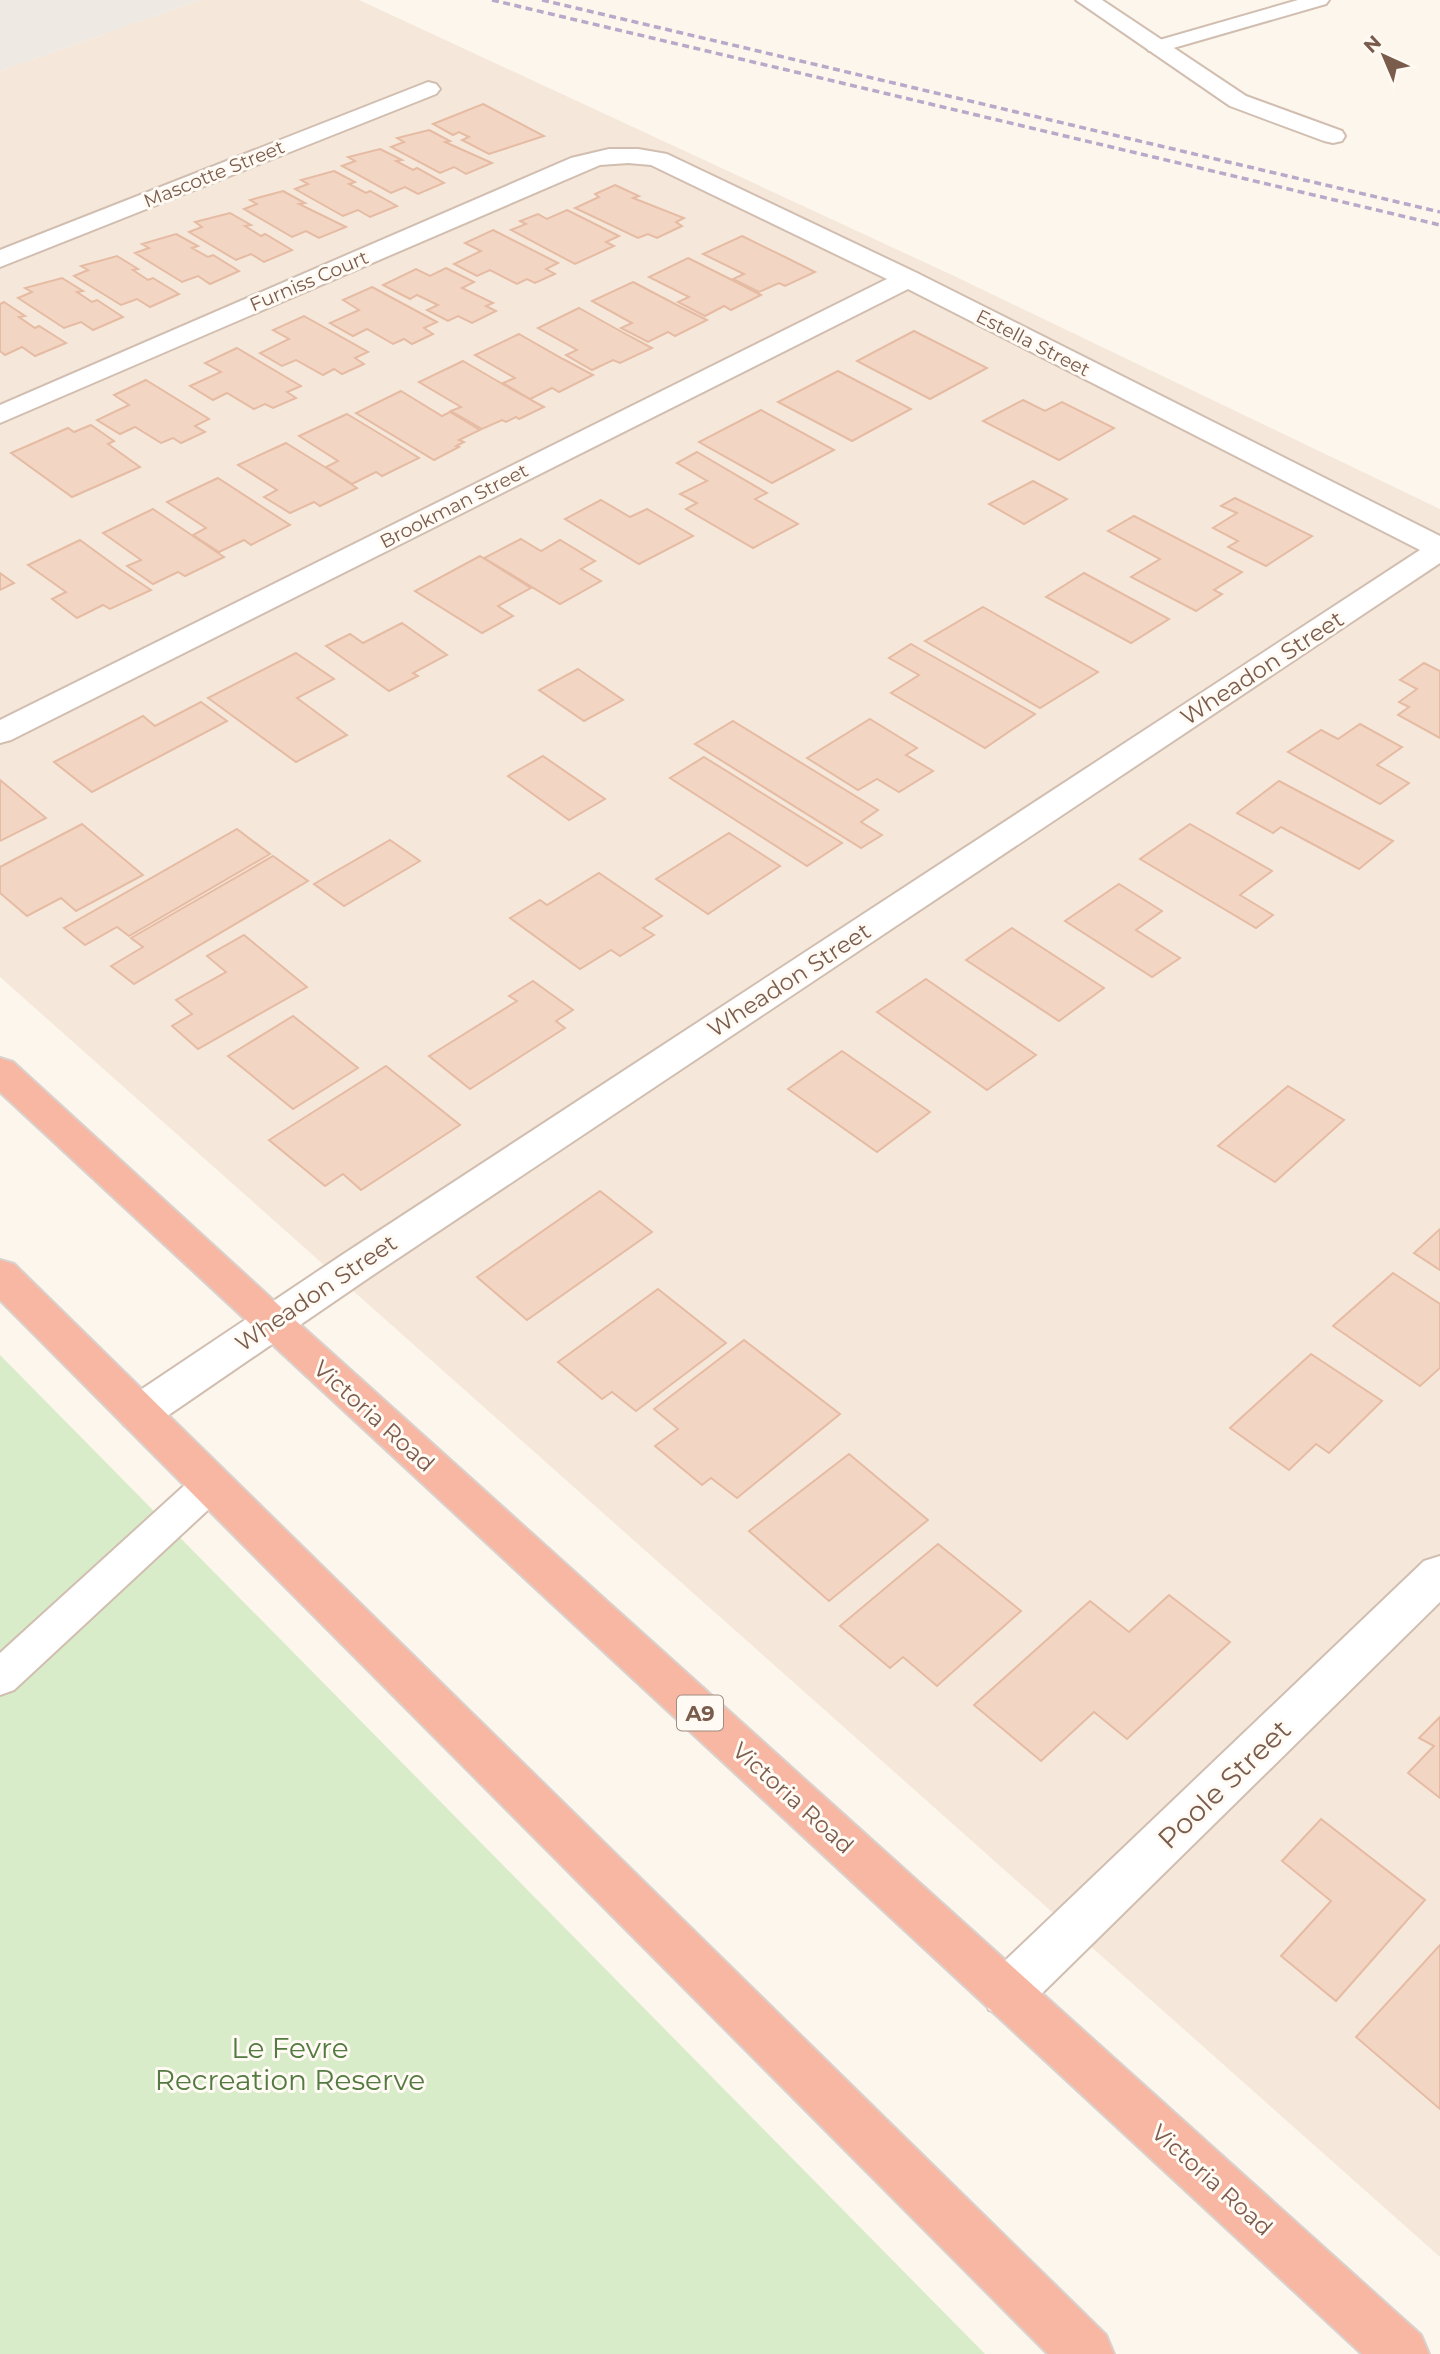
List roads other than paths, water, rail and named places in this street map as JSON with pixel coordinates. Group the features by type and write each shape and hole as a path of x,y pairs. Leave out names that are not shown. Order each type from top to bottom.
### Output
{"highway":[{"name":"Victoria Road","path":"0,1071 271,1322 1402,2354"},
{"path":"0,1275 1087,2354"}],"street":[{"path":"1087,0 1238,101 1333,136"},
{"name":"Mascotte Street","path":"0,259 428,89"},
{"name":"Estella Street","path":"620,154 658,159 908,279 1440,549"},
{"name":"Furniss Court","path":"0,415 580,163 620,154"},
{"name":"Brookman Street","path":"0,733 908,279"},
{"name":"Wheadon Street","path":"139,1413 271,1322 1440,549"},
{"name":"Poole Street","path":"1007,1993 1440,1574"}],"lane":[{"path":"1156,47 1319,0"},
{"path":"0,1678 211,1484"}],"railway":[{"path":"492,0 1440,225"},
{"path":"542,0 1440,212"}],"park label":[{"name":"Le Fevre Recreation Reserve","path":"290,2064"}]}
